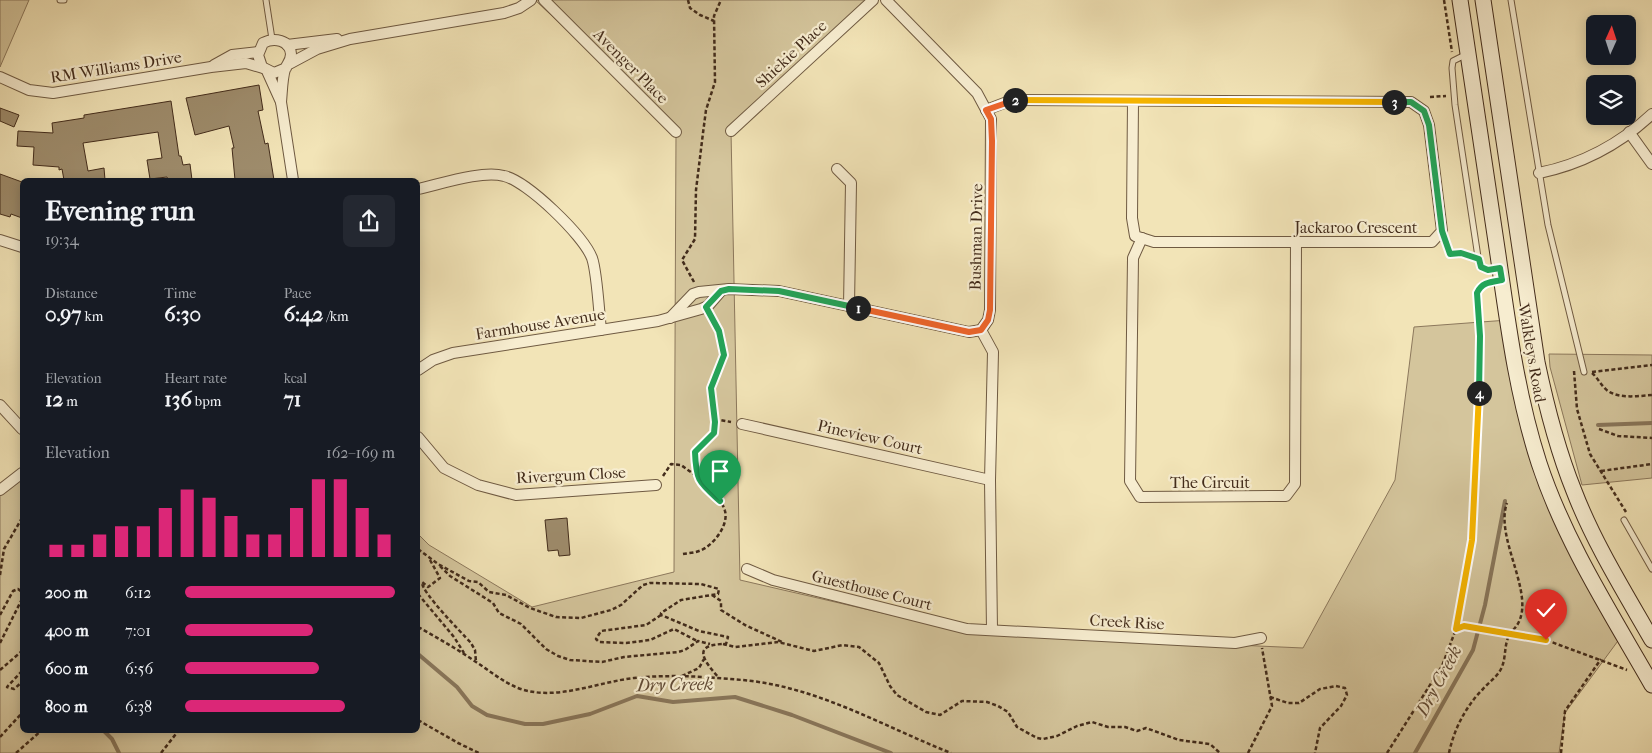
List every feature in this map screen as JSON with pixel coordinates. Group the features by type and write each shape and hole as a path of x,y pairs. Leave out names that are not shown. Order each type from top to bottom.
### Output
{"main road":[{"name":"Walkleys Road","path":"1460,0 1513,358 1525,413 1550,494 1586,570 1650,682"},
{"name":"Walkleys Road","path":"1483,0 1537,362 1544,394 1560,452 1582,509 1606,558 1652,640"}],"street":[{"path":"265,69 274,73 317,49 350,39 504,13 519,8 531,0"},
{"name":"Avenger Place","path":"544,0 676,132"},
{"name":"Shiekie Place","path":"730,131 873,0"},
{"name":"Bushman Drive","path":"886,0 976,93 991,119 990,310 988,320 981,330"},
{"path":"287,45 316,40 350,39"},
{"path":"281,102 291,54 287,45 280,40 272,40 263,43 258,52 258,61 265,69 281,102 293,178"},
{"name":"RM Williams Drive","path":"210,66 232,55 258,52"},
{"name":"RM Williams Drive","path":"0,78 29,90 54,94 210,66 246,63 265,69"},
{"name":"Jackaroo Crescent","path":"986,110 1012,100 1411,102 1424,111 1429,125 1442,231 1432,242 1154,242 1142,238"},
{"path":"1134,101 1132,218 1135,236 1142,238"},
{"path":"1538,173 1566,167 1593,156 1652,114"},
{"path":"1629,132 1652,164"},
{"path":"837,170 851,183 849,306"},
{"path":"420,189 484,175 503,175 522,183 580,237 592,259 601,330"},
{"name":"The Circuit","path":"1142,238 1133,258 1130,481 1140,497 1286,496 1296,484 1296,242"},
{"path":"0,240 20,245"},
{"path":"670,318 693,294 729,289 779,291 969,332 981,330 993,352 990,480 992,630"},
{"name":"Farmhouse Avenue","path":"420,369 432,360 453,353 670,318 706,307 721,291"},
{"path":"0,405 20,427"},
{"name":"Pineview Court","path":"742,424 990,480"},
{"name":"Rivergum Close","path":"420,439 444,468 478,485 516,495 656,485"},
{"path":"0,490 20,475"},
{"name":"Guesthouse Court","path":"747,569 773,580 958,626 992,630"},
{"name":"Creek Rise","path":"992,630 1234,643 1261,638"}],"lane":[{"path":"266,0 272,40"},
{"path":"1511,0 1548,226 1587,372"},
{"path":"1468,54 1453,61 1454,96 1481,267 1501,274"},
{"path":"1624,520 1652,569"}],"path":[{"path":"688,0 690,8 700,15 714,20"},
{"path":"699,292 682,260 695,239 696,190 706,110 714,82 714,20 721,0"},
{"path":"1444,0 1453,61"},
{"path":"1430,97 1454,96"},
{"path":"1442,231 1450,254 1461,253 1479,259"},
{"path":"1386,753 1442,666 1456,629 1472,540 1476,486 1480,336 1477,293 1480,287 1501,274"},
{"path":"695,475 695,452 714,433 715,419 711,388 724,355 719,331 706,307"},
{"path":"1587,372 1652,365"},
{"path":"1573,371 1577,409 1590,454 1627,514 1624,520"},
{"path":"1587,372 1600,379 1606,390 1620,396 1652,395"},
{"path":"715,419 742,424"},
{"path":"1599,428 1618,436 1652,438"},
{"path":"656,485 671,464 681,465 695,475 704,487 720,501 726,512 723,528 712,543 699,551 683,554"},
{"path":"1600,471 1652,464"},
{"path":"1450,753 1454,734 1465,713 1482,689 1500,671 1505,643 1511,632 1518,626 1524,608 1505,522 1506,503"},
{"path":"0,575 4,549 20,522"},
{"path":"420,552 469,581 478,582 489,592 506,594 540,612 570,618 582,618 611,610 650,583 701,584 719,589 718,594 681,600 664,609 661,615 646,625 600,631 596,639 599,642 626,643 657,638 674,629 698,641 710,644 723,644 735,647 766,642 784,643"},
{"path":"430,559 440,578 428,587 422,582 422,586 428,597 476,650 476,662"},
{"path":"438,564 450,576 493,603 499,613 527,628 546,650 570,660 602,662 624,656 678,652 685,650 698,641"},
{"path":"0,615 13,591 18,589 20,590"},
{"path":"708,595 721,600 721,610 744,625 784,643 814,651 843,645 859,647 879,662 890,686 897,695 933,715 945,714 962,701 987,702 1008,712 1017,727 1038,738 1044,739 1057,736 1077,726 1092,722 1108,727 1125,727 1137,731 1146,728 1179,740 1210,744 1220,753"},
{"path":"420,596 454,637 465,655"},
{"path":"0,643 20,603"},
{"path":"661,615 700,631 726,636 729,641 723,644"},
{"path":"1456,629 1464,626 1511,632 1546,640 1601,659 1650,682"},
{"path":"420,628 519,689 546,692 587,689 633,678 719,678 753,682 802,691 951,753"},
{"path":"1248,753 1272,706 1261,638"},
{"path":"710,644 706,646 703,652 704,659 719,678"},
{"path":"0,670 20,653"},
{"path":"678,677 699,668 704,659"},
{"path":"1561,753 1565,712 1601,659"},
{"path":"20,673 7,688 14,689 20,684"},
{"path":"1270,697 1288,703 1299,704 1320,689 1336,686 1345,688 1347,696 1320,728 1315,753"},
{"path":"0,737 20,715"},
{"path":"420,721 479,753"},
{"path":"16,753 39,733"},
{"path":"160,753 177,733"}],"shaded area":[{"path":"0,0 29,0 0,67"},
{"path":"535,0 873,0 731,131 740,580 969,633 1303,648 1395,480 1414,327 1508,320 1546,483 1623,634 1565,713 1559,753 0,753 0,490 20,475 20,733 420,733 420,536 429,545 532,607 674,572 676,132"},
{"path":"1549,354 1652,355 1652,478 1582,485 1550,367"}],"building":[{"path":"259,85 263,110 258,111 265,144 268,143 274,178 235,178 232,148 234,148 229,126 195,135 186,98"},
{"path":"171,101 179,156 181,156 183,165 190,164 192,178 150,178 147,160 162,158 158,132 83,143 88,171 104,168 105,178 64,178 62,169 59,170 59,167 33,165 34,147 17,146 18,131 53,133 52,123 84,118 84,115"},
{"path":"0,108 19,115 14,127 0,121"},
{"path":"0,174 20,181 20,217 11,214 10,217 0,214"},
{"path":"567,518 570,555 559,556 558,550 548,551 545,520"}],"waterway":[{"name":"Dry Creek","path":"1598,425 1652,423"},
{"name":"Dry Creek","path":"1415,753 1473,650 1485,605 1505,501"},
{"name":"Dry Creek","path":"420,656 457,687 472,706 487,715 525,724 543,724 590,714 637,696 673,702 735,697 792,715 891,753"},
{"name":"Dry Creek","path":"106,733 112,739 119,753"}],"route":[{"path":"720,501 704,487 695,475 695,452 714,433 715,422 711,388 724,355 719,331 706,307 721,291 729,289 779,291 969,332 981,330 988,320 990,310 992,141 991,119 986,110 1012,100 1411,102 1424,111 1429,125 1442,231 1450,254 1461,253 1479,259 1481,267 1488,270 1500,268 1502,280 1486,283 1480,287 1477,293 1480,336 1476,486 1472,540 1456,629 1464,626 1511,632 1546,640"}]}
